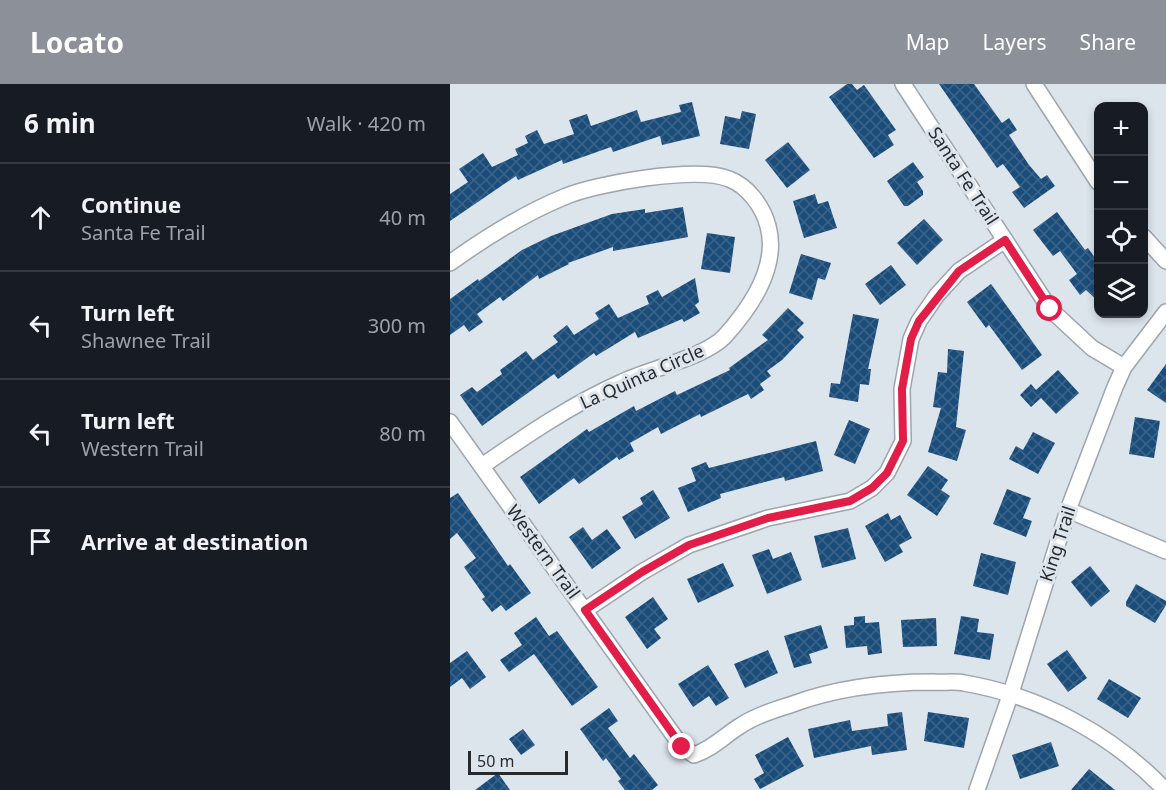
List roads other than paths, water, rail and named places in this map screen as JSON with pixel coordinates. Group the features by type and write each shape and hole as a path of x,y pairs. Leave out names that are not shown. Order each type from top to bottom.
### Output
{"street":[{"name":"Santa Fe Trail","path":"903,84 1050,309 1092,348 1124,367"},
{"path":"1034,84 1094,176"},
{"name":"La Quinta Circle","path":"450,263 523,216 567,195 620,181 672,175 728,178 743,186 765,216 770,233 769,260 761,286 746,311 722,339 697,354 621,382 558,415 482,466"},
{"path":"585,610 642,572 689,545 768,518 850,501 872,488 887,473 903,441 902,389 911,339 919,321 959,271 1005,240"},
{"path":"1148,242 1166,261"},
{"name":"King Trail","path":"977,790 1011,693 1068,510 1124,367 1166,312"},
{"name":"Western Trail","path":"450,422 682,747 694,755 708,750 741,725 755,718 791,704 840,690 904,682 962,683 1011,693 1095,732 1146,770 1165,790"},
{"path":"1068,510 1166,551"}]}
